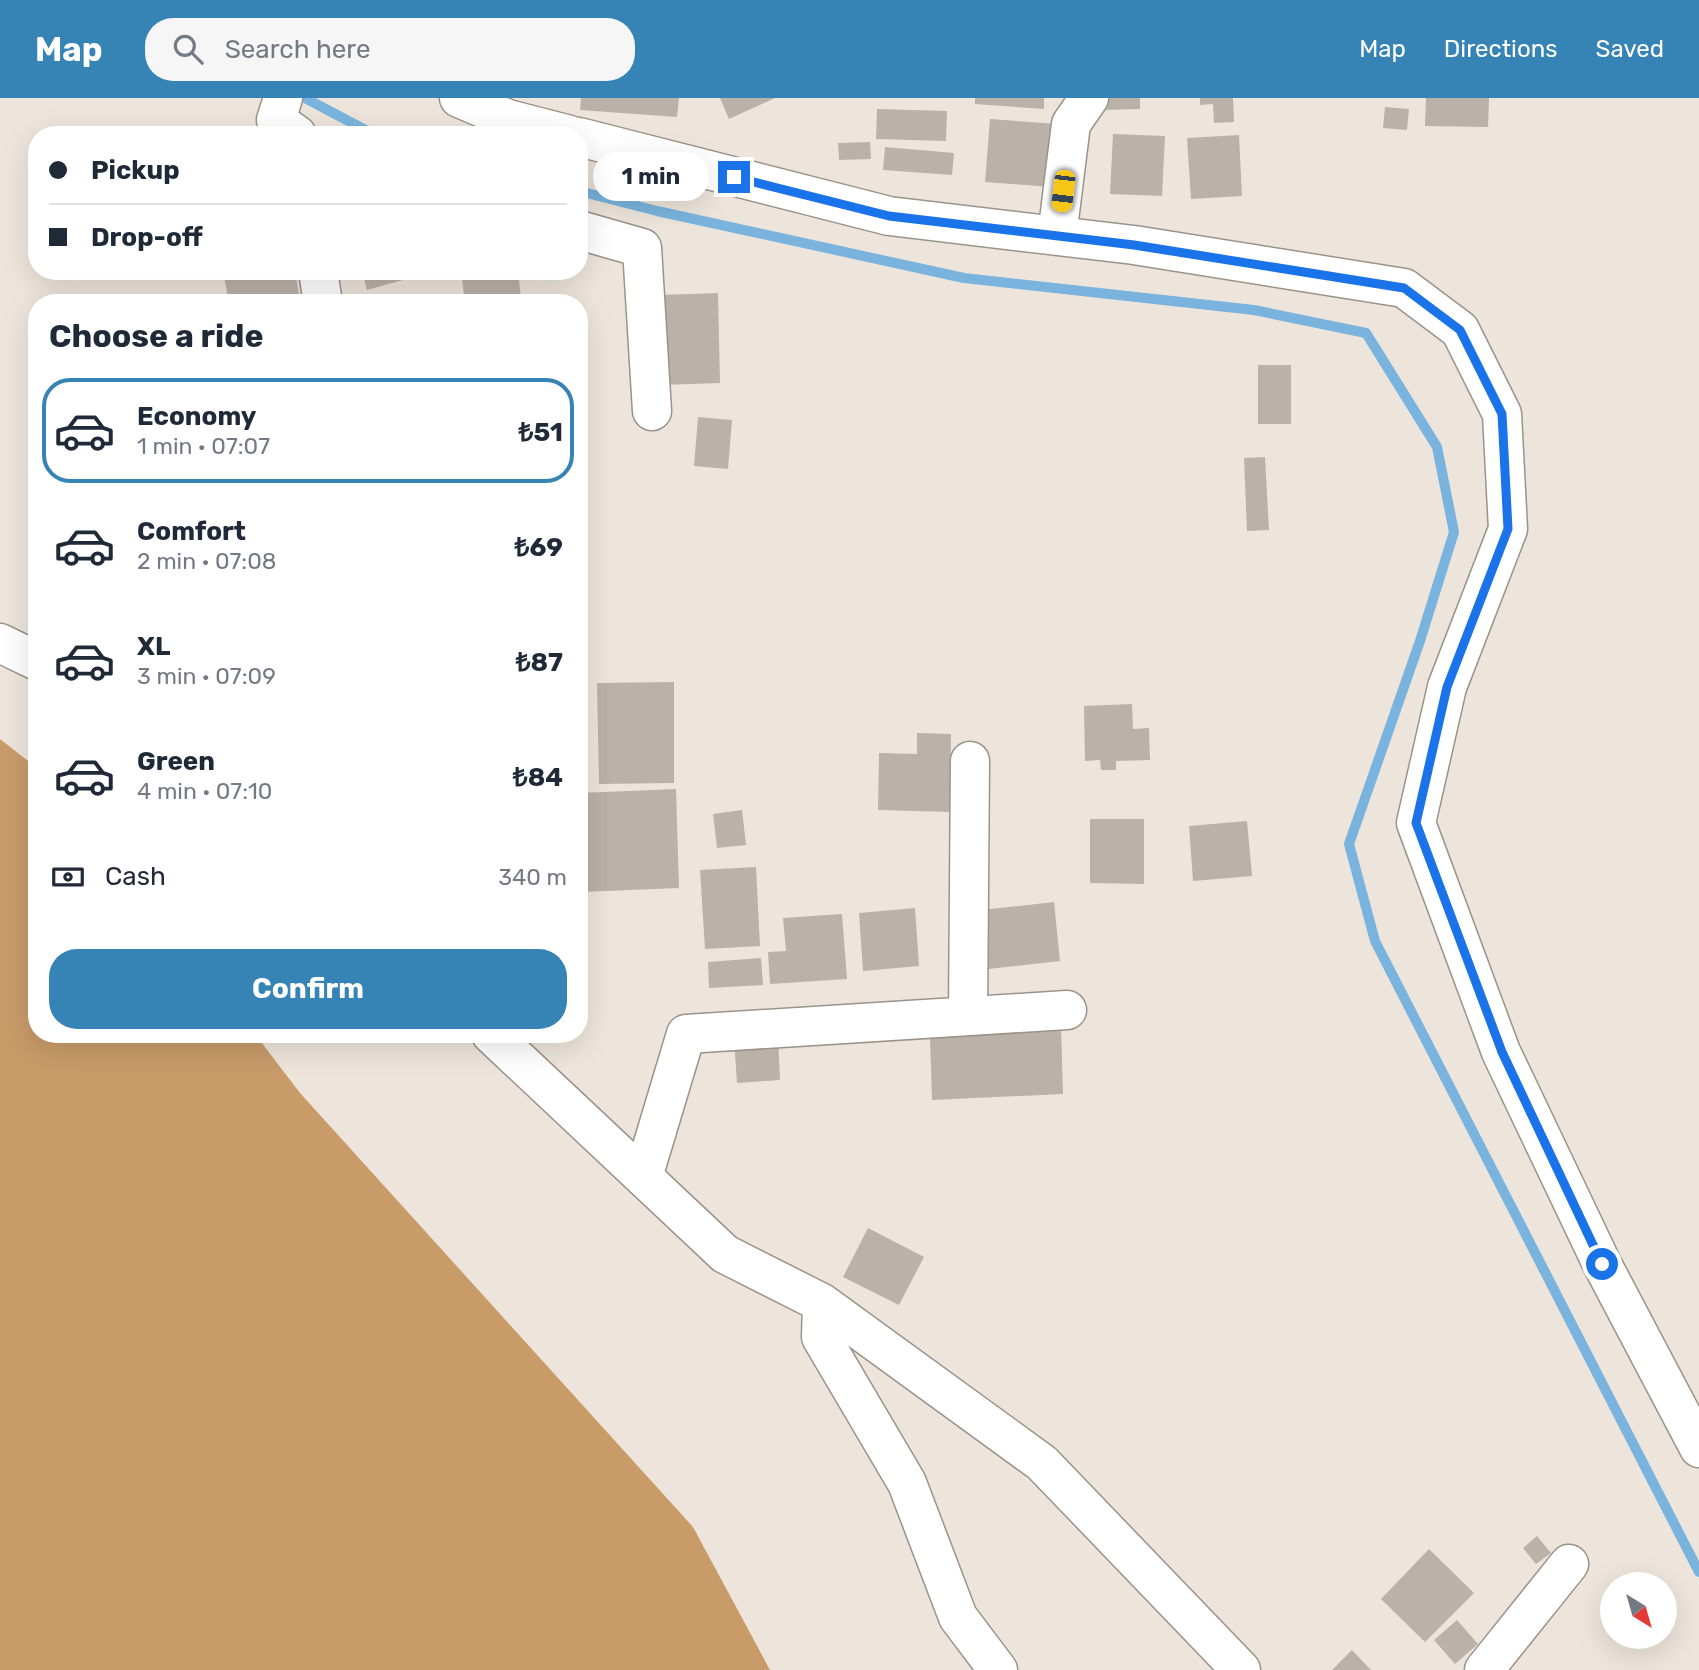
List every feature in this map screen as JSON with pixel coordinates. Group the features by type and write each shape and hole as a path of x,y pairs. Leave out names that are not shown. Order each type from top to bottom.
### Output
{"street":[{"path":"459,98 508,119 535,126"},
{"path":"1057,236 1071,124 1089,98"},
{"path":"588,139 889,216 1134,245 1404,288 1460,330 1502,414 1508,529 1447,687 1416,823 1502,1052 1602,1264 1699,1448"},
{"path":"588,233 642,248 652,411"},
{"path":"0,643 28,657"},
{"path":"968,1016 970,761"},
{"path":"643,1177 686,1034 1067,1010"},
{"path":"501,1043 724,1254 822,1303 1042,1462 1241,1670"},
{"path":"822,1303 821,1337 907,1483 958,1617 998,1670"},
{"path":"1484,1670 1569,1564"}],"shaded area":[{"path":"0,739 28,761 28,1043 262,1043 300,1093 693,1527 770,1670 0,1670"}],"building":[{"path":"581,98 679,98 677,117 580,110"},
{"path":"720,98 775,98 729,119"},
{"path":"975,98 1044,98 1044,109 975,104"},
{"path":"1102,98 1140,98 1140,109 1101,110"},
{"path":"1200,98 1233,98 1234,122 1214,123 1213,104 1200,105"},
{"path":"1426,98 1489,98 1488,127 1425,126"},
{"path":"1385,107 1409,109 1407,130 1383,128"},
{"path":"877,109 947,111 946,141 876,139"},
{"path":"990,119 1057,124 1051,187 985,182"},
{"path":"1113,134 1165,136 1162,196 1110,194"},
{"path":"1239,135 1242,196 1191,199 1187,138"},
{"path":"870,142 871,159 839,160 838,143"},
{"path":"885,147 954,153 952,175 883,170"},
{"path":"225,280 296,280 299,294 227,294"},
{"path":"364,280 403,280 367,290"},
{"path":"462,280 519,280 521,294 464,294"},
{"path":"718,293 720,383 662,385 660,295"},
{"path":"1258,365 1291,365 1291,424 1258,424"},
{"path":"698,417 732,420 728,469 694,466"},
{"path":"1265,457 1269,530 1247,531 1244,458"},
{"path":"674,682 674,783 599,784 597,683"},
{"path":"1132,704 1133,729 1149,728 1150,760 1116,761 1116,770 1101,770 1100,760 1085,761 1084,706"},
{"path":"917,733 951,734 950,812 878,810 879,753 917,754"},
{"path":"676,789 679,888 588,892 588,793"},
{"path":"742,810 746,845 717,848 713,814"},
{"path":"1090,819 1144,819 1144,884 1090,883"},
{"path":"1247,821 1252,876 1193,881 1189,826"},
{"path":"756,867 760,946 705,949 700,870"},
{"path":"1054,902 1060,961 988,969 981,910"},
{"path":"915,908 919,966 863,971 859,913"},
{"path":"842,914 847,979 770,984 768,952 786,951 783,918"},
{"path":"761,958 763,985 709,988 708,962"},
{"path":"1061,1025 1063,1094 932,1100 930,1036"},
{"path":"778,1036 780,1080 737,1083 734,1039"},
{"path":"868,1228 924,1257 899,1305 843,1277"},
{"path":"1537,1536 1551,1553 1536,1564 1523,1548"},
{"path":"1429,1549 1474,1593 1425,1642 1381,1599"},
{"path":"1457,1620 1478,1644 1455,1664 1434,1640"},
{"path":"1352,1650 1371,1670 1332,1670"}],"waterway":[{"path":"305,98 358,126"},
{"path":"588,193 964,278 1254,310 1366,333 1437,447 1454,532 1420,641 1349,844 1375,941 1699,1572"}],"route":[{"path":"734,177 889,216 1134,245 1404,288 1460,330 1502,414 1508,529 1447,687 1416,823 1502,1052 1602,1264"}]}
